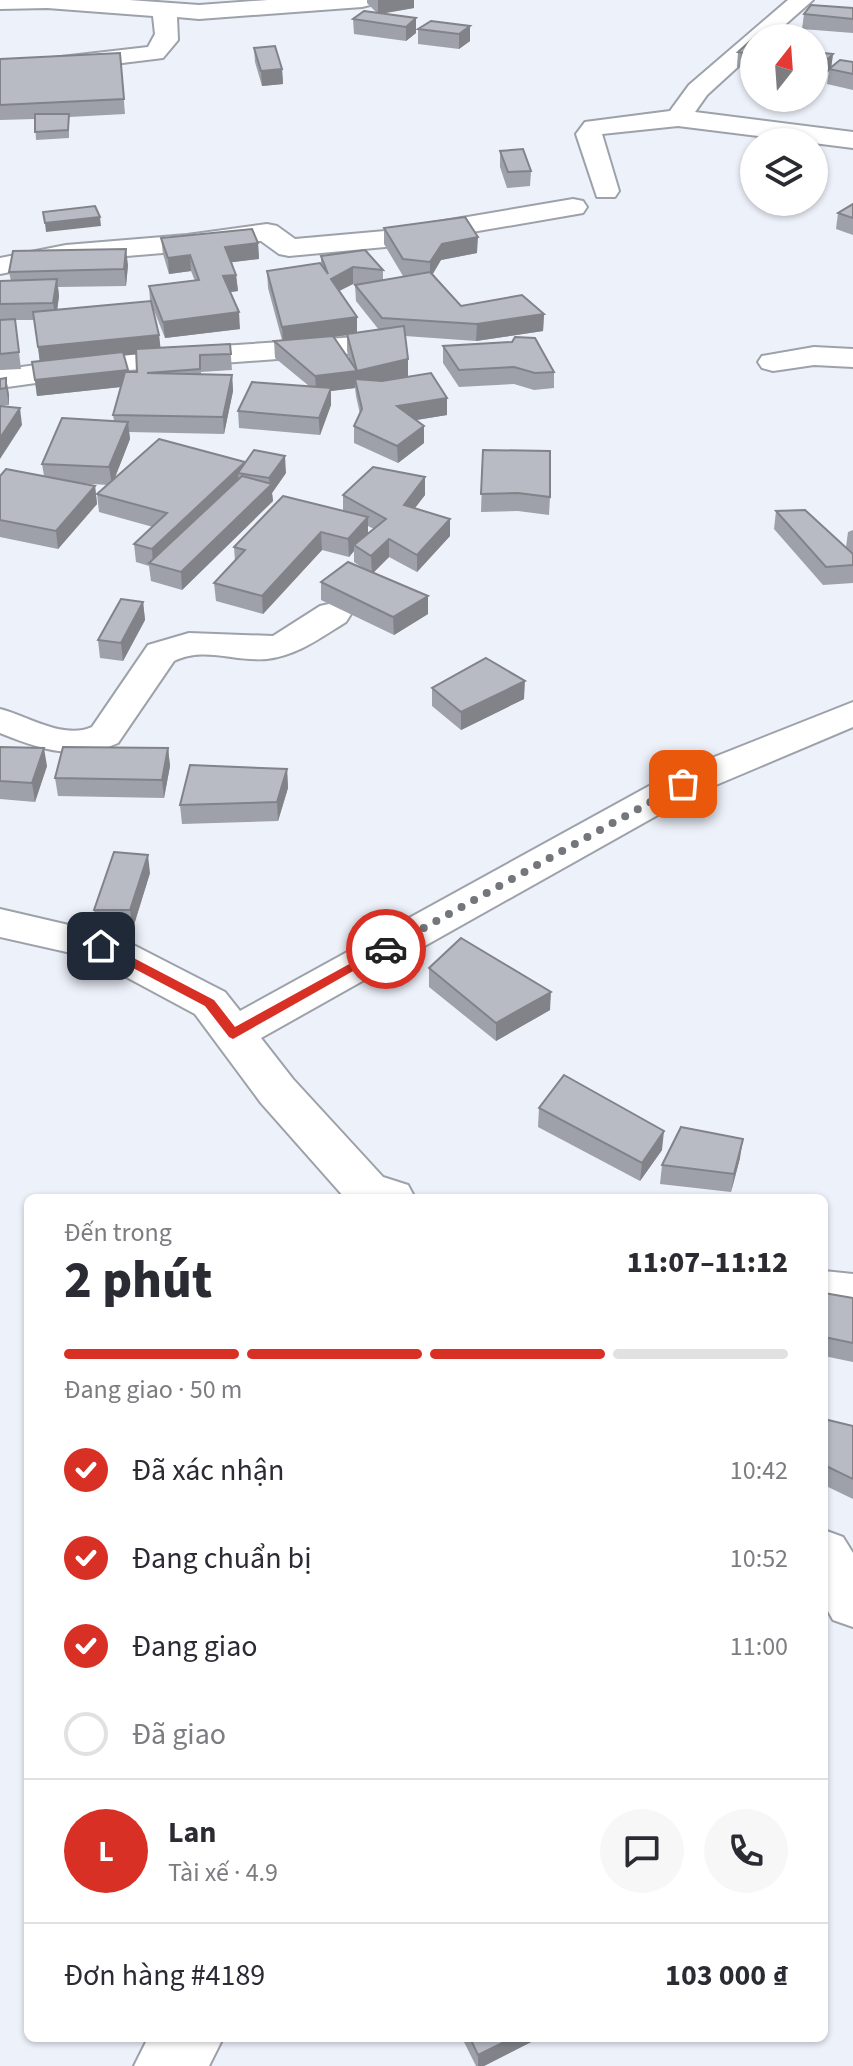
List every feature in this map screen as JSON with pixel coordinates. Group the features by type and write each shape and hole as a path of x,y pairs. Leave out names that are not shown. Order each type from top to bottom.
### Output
{"street":[{"path":"0,2 38,0 164,10 234,11 362,0"},
{"path":"772,24 802,0"},
{"path":"0,71 155,53 164,48 168,40 164,10"},
{"path":"678,118 698,90 740,52"},
{"path":"606,191 589,134 594,127 678,118 853,140"},
{"path":"0,266 66,253 187,243 243,233 267,232 289,248 331,245 573,207"},
{"path":"0,379 129,361 373,345"},
{"path":"773,362 814,356 853,358"},
{"path":"0,720 71,743 92,744 105,735 161,653 173,646 195,643 257,648 280,646 333,614"},
{"path":"233,1034 683,784 853,713"},
{"path":"0,923 101,946 210,1003 277,1091 366,1190 378,1194"},
{"path":"828,1291 853,1294"},
{"path":"167,2066 188,2042"}],"building":[{"path":"811,5 853,8 853,19 804,14"},
{"path":"364,11 416,18 406,27 353,19"},
{"path":"431,21 470,26 459,34 418,29"},
{"path":"275,46 282,69 261,71 254,48"},
{"path":"120,53 124,99 0,105 0,59"},
{"path":"840,60 853,62 853,74 829,69"},
{"path":"35,114 69,114 68,130 35,132"},
{"path":"523,149 531,171 508,172 500,151"},
{"path":"853,204 853,218 838,213"},
{"path":"95,206 100,217 45,223 43,212"},
{"path":"465,217 478,237 442,244 430,262 403,259 384,228"},
{"path":"252,229 258,243 225,247 236,275 223,276 239,312 163,322 149,286 199,280 190,255 168,258 161,238"},
{"path":"126,249 124,269 9,272 13,251"},
{"path":"365,250 383,270 353,267 331,279 357,317 282,327 267,271 320,263 328,274 321,256"},
{"path":"430,272 461,306 522,295 544,314 477,324 382,318 355,285"},
{"path":"57,279 53,303 0,304 0,281"},
{"path":"151,301 159,335 38,347 33,312"},
{"path":"15,319 19,352 0,354 0,320"},
{"path":"404,326 408,359 357,371 347,334"},
{"path":"333,336 357,371 315,376 274,341"},
{"path":"515,337 535,338 554,372 535,373 514,367 459,370 443,346 512,342"},
{"path":"230,344 231,354 200,355 200,369 147,373 232,375 223,417 113,415 125,372 137,372 136,349"},
{"path":"123,352 128,370 35,380 32,362"},
{"path":"431,373 447,398 397,406 424,426 397,446 354,426 362,409 355,379 382,381"},
{"path":"6,378 6,388 0,389 0,379"},
{"path":"252,382 331,388 319,418 238,411"},
{"path":"0,406 20,408 0,438"},
{"path":"62,418 128,422 109,467 42,464"},
{"path":"159,439 245,462 152,549 134,544 167,513 97,494"},
{"path":"254,450 285,456 269,478 238,473"},
{"path":"483,450 550,451 550,497 518,493 481,494"},
{"path":"373,467 425,477 404,505 450,519 417,555 389,539 371,556 354,545 386,519 343,495"},
{"path":"6,469 95,486 56,531 0,520 0,476"},
{"path":"242,476 272,484 181,572 149,563"},
{"path":"283,496 368,517 348,539 321,532 262,596 214,583 245,550 234,547"},
{"path":"805,510 853,554 853,565 826,567 776,511"},
{"path":"348,562 428,596 393,617 321,582"},
{"path":"121,599 143,602 121,643 98,640"},
{"path":"486,658 525,681 461,712 432,688"},
{"path":"0,747 44,748 32,783 0,781"},
{"path":"63,747 168,748 162,780 55,778"},
{"path":"190,765 287,769 277,802 180,805"},
{"path":"114,852 148,855 130,910 94,910"},
{"path":"461,938 551,992 496,1023 429,968"},
{"path":"564,1075 664,1131 642,1163 539,1108"},
{"path":"681,1127 743,1139 734,1174 662,1165"},
{"path":"828,1294 853,1298 853,1343 828,1338"},
{"path":"828,1420 853,1426 853,1479 828,1467"},
{"path":"472,2042 504,2042 478,2055"}],"way so far":[{"path":"386,949 683,784"}],"route":[{"path":"101,946 210,1003 233,1034 386,949"}]}
